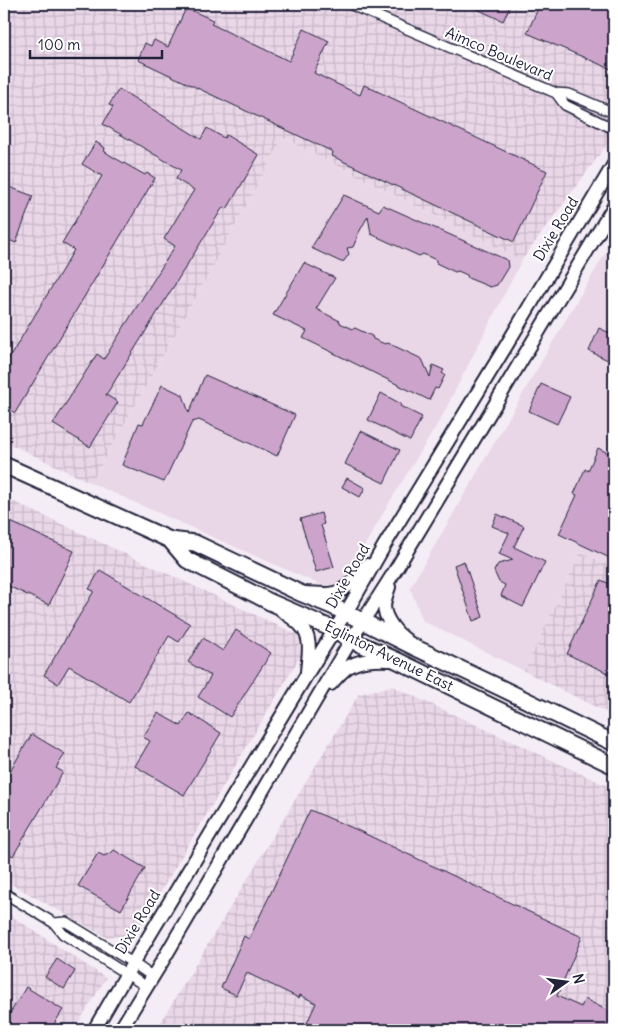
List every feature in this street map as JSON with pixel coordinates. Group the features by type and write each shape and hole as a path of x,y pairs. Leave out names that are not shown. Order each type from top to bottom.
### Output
{"main road":[{"name":"Dixie Road","path":"94,1030 614,164"},
{"path":"120,1030 315,700 614,206"},
{"path":"546,276 566,286"},
{"name":"Eglinton Avenue East","path":"4,465 170,540 195,543 300,593 363,620 416,648 499,686 614,743"},
{"path":"433,465 452,476"},
{"name":"Eglinton Avenue East","path":"170,540 186,560 270,602 335,630 351,640 614,766"},
{"path":"300,593 327,594 337,592 346,587 384,546"},
{"path":"393,574 385,598 384,610 386,617 398,635 416,648"},
{"path":"270,602 301,625 305,632 309,647 307,674"},
{"path":"315,700 347,668 360,661 396,660"}],"street":[{"name":"Aimco Boulevard","path":"349,4 556,94 569,94 614,113"},
{"name":"Aimco Boulevard","path":"556,94 565,105 614,129"},
{"path":"4,893 54,923 66,922 150,982"}],"shaded area":[{"path":"4,4 614,4 614,135 522,260 283,138 91,483 4,441"},
{"path":"283,138 522,260 440,420 348,574 338,583 325,586 91,483"},
{"path":"614,239 614,568 581,552 524,671 423,621 410,588"},
{"path":"4,497 298,635 301,655 135,935 106,937 4,880"},
{"path":"581,552 614,568 614,716 524,671"},
{"path":"392,686 614,789 614,1030 156,1030 359,694"},
{"path":"4,911 106,978 74,1030 4,1030"}],"building":[{"path":"466,4 511,4 503,21"},
{"path":"540,4 614,4 614,62 611,69 527,33"},
{"path":"186,8 213,20 211,24 289,61 304,29 329,41 314,73 360,95 364,85 547,171 514,242 332,156 333,152 138,60 145,43 151,46 154,40 168,47"},
{"path":"119,89 201,139 207,128 224,138 226,135 259,155 227,209 223,207 106,395 118,402 90,447 53,424 97,354 104,359 175,246 164,239 194,190 176,179 181,170 103,124 113,107 109,105"},
{"path":"96,142 113,157 145,175 147,173 155,178 15,413 4,406 4,361 8,360 74,250 62,243 102,176 82,164"},
{"path":"4,185 33,196 16,243 4,238"},
{"path":"344,195 379,211 383,205 507,260 508,267 497,285 490,287 468,278 467,275 458,271 455,272 436,263 436,260 423,254 419,256 371,234 368,216 353,247 347,248 349,254 341,262 311,248"},
{"path":"304,263 335,278 316,309 340,321 340,323 372,336 373,339 385,344 388,343 422,359 430,377 433,365 444,370 442,373 445,375 438,389 435,388 429,400 303,338 307,331 273,315"},
{"path":"599,328 614,335 614,363 589,351"},
{"path":"205,375 295,415 277,456 199,420 192,422 164,482 122,465 139,423 143,424 162,385 183,395 189,413"},
{"path":"541,384 570,397 557,424 529,411"},
{"path":"381,393 401,404 400,406 422,417 410,441 368,420"},
{"path":"361,431 400,450 384,483 345,464"},
{"path":"598,448 614,456 614,560 559,534 577,495 574,494 585,469 588,471"},
{"path":"347,478 365,488 360,497 342,487"},
{"path":"321,513 324,524 321,525 334,567 316,572 300,519"},
{"path":"497,514 524,526 514,547 545,562 523,607 501,596 505,585 499,582 494,571 498,564 513,560 499,554 509,533 492,526"},
{"path":"4,519 74,551 49,605 4,584"},
{"path":"464,561 483,617 473,621 454,565"},
{"path":"100,570 190,624 179,642 169,636 129,702 69,666 58,684 44,675 94,591 89,589"},
{"path":"601,580 614,586 614,676 567,654"},
{"path":"236,630 271,653 230,717 198,697 211,676 188,662 203,638 223,651"},
{"path":"158,713 181,726 189,713 221,733 184,795 135,766 150,741 143,737"},
{"path":"32,734 65,754 56,768 63,772 13,856 4,851 4,781"},
{"path":"310,810 355,829 582,937 557,996 581,1007 585,999 614,1014 614,1030 323,1030 307,1023 316,1003 300,995 299,998 247,973 236,995 221,988 244,936 249,939"},
{"path":"114,850 145,868 121,910 78,886 98,853 104,856"},
{"path":"57,959 75,971 64,989 45,977"},
{"path":"26,987 63,1010 50,1030 16,1030 4,1023"}]}
